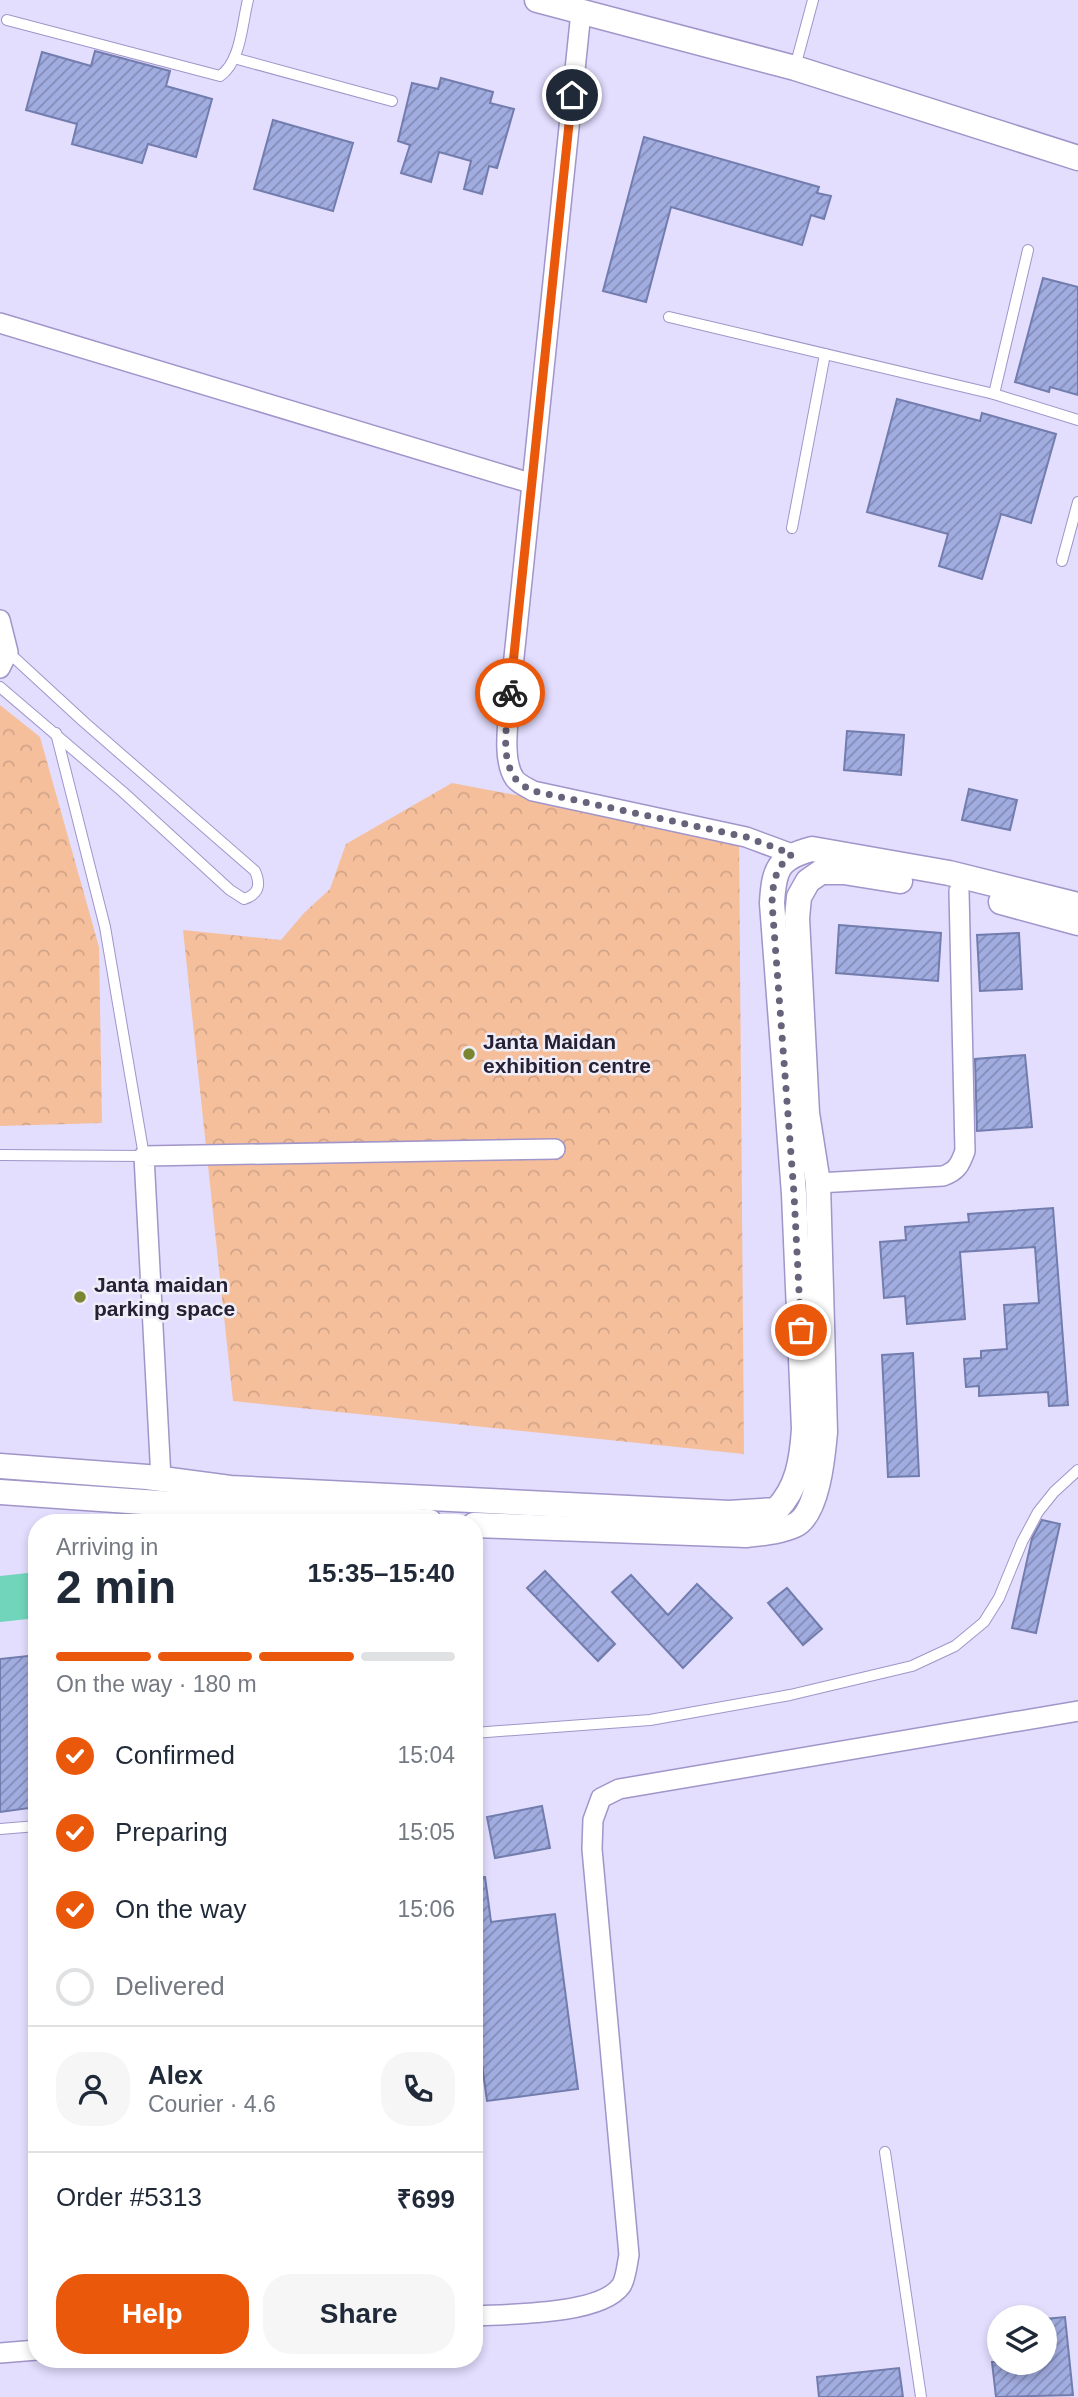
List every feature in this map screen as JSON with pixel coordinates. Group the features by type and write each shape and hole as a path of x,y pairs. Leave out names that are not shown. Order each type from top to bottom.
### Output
{"street":[{"path":"537,0 795,68 1078,158"},
{"path":"581,12 530,483 507,749 510,768 516,780 533,791 746,837 792,854"},
{"path":"0,323 530,483"},
{"path":"0,620 4,660"},
{"path":"0,1466 161,1479 230,1488 729,1513 776,1510 786,1500 798,1473 804,1429 794,1194 772,903 773,882 780,864 792,854 812,849 948,873 1078,905"},
{"path":"483,1525 746,1535 778,1531 798,1524 810,1506 822,1471 825,1432 818,1183 807,1114 797,918 799,897 808,881 821,872 845,872 959,891 1078,923"},
{"path":"818,1183 943,1176 955,1172 960,1164 965,1151 959,891"},
{"path":"161,1479 144,1156 555,1149"},
{"path":"0,1492 157,1513 186,1514"},
{"path":"483,2315 571,2309 608,2299 622,2285 629,2255 592,1849 593,1820 601,1798 619,1789 1078,1711"},
{"path":"0,2353 28,2351"}],"lane":[{"path":"6,20 219,76 228,71 234,58 248,0"},
{"path":"795,68 813,0"},
{"path":"234,58 392,101"},
{"path":"994,394 1028,250"},
{"path":"669,317 994,394 1078,420"},
{"path":"792,528 825,354"},
{"path":"1062,561 1078,502"},
{"path":"0,687 124,792 230,890 244,899 252,897 258,891 256,871 84,722 4,660"},
{"path":"0,1155 144,1156 105,927 56,733"},
{"path":"483,1732 650,1720 790,1695 912,1666 955,1646 984,1622 999,1598 1022,1542 1038,1512 1054,1492 1078,1470"},
{"path":"0,1829 28,1827"},
{"path":"885,2152 921,2397"}],"green space":[{"path":"0,705 40,737 99,947 102,1123 0,1126"},
{"name":"Janta Maidan exhibition centre","path":"452,783 739,837 744,1454 233,1401 183,930 281,940 304,913 330,889 346,844"}],"shaded area":[{"path":"28,1573 28,1619 0,1622 0,1576"}],"building":[{"path":"95,51 170,71 166,86 212,99 196,157 148,144 142,163 72,144 77,124 26,110 42,52 91,66"},
{"path":"441,78 493,92 490,103 514,109 497,168 489,166 482,194 464,189 471,161 439,152 431,182 401,173 410,145 398,141 412,83 438,89"},
{"path":"273,120 353,143 333,211 254,189"},
{"path":"644,137 819,187 817,193 831,196 824,219 811,215 802,245 671,207 646,302 603,291"},
{"path":"1043,278 1078,287 1078,395 1050,387 1049,392 1015,382"},
{"path":"897,399 980,421 982,413 1056,434 1031,523 1001,514 982,579 939,566 948,534 867,512"},
{"path":"847,731 904,735 901,775 844,770"},
{"path":"969,789 1017,800 1010,830 962,820"},
{"path":"839,925 941,933 938,981 836,973"},
{"path":"1019,933 1022,989 980,991 977,935"},
{"path":"1025,1055 1032,1127 977,1131 975,1059"},
{"path":"1053,1208 1068,1405 1049,1406 1048,1392 979,1396 979,1386 966,1387 964,1359 981,1358 981,1351 1007,1349 1004,1305 1039,1303 1035,1247 960,1252 965,1319 907,1324 905,1296 884,1298 880,1242 906,1240 905,1227 969,1222 968,1214"},
{"path":"913,1353 919,1476 888,1477 882,1355"},
{"path":"1042,1520 1060,1524 1036,1633 1012,1628 1032,1538"},
{"path":"545,1571 615,1644 598,1661 527,1588"},
{"path":"631,1575 668,1615 697,1584 732,1618 683,1668 612,1592"},
{"path":"787,1588 822,1629 803,1645 768,1603"},
{"path":"28,1656 28,1808 0,1812 0,1659"},
{"path":"542,1806 550,1848 495,1858 487,1817"},
{"path":"483,1877 491,1922 555,1914 578,2089 487,2101 483,2072"},
{"path":"1065,2317 1073,2395 996,2397 993,2375 1057,2375 1057,2318"},
{"path":"899,2368 903,2397 819,2397 817,2377"}],"way so far":[{"path":"510,693 507,749 510,768 516,780 533,791 746,837 792,854 780,864 773,882 772,903 794,1194 801,1330"}],"place":[{"name":"Janta Maidan exhibition centre","path":"469,1054"},
{"name":"Janta maidan parking space","path":"80,1297"}],"route":[{"path":"510,693 572,95"}]}
